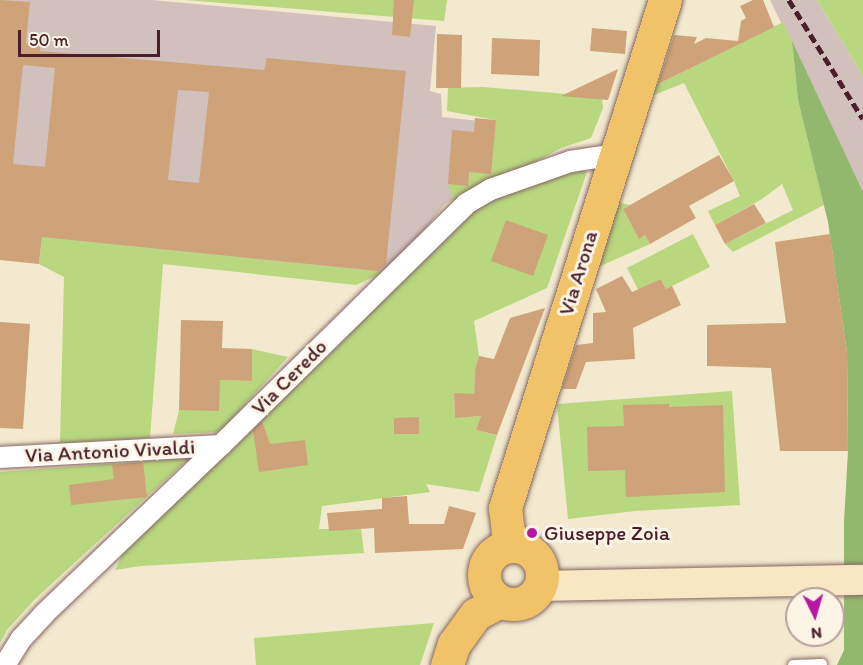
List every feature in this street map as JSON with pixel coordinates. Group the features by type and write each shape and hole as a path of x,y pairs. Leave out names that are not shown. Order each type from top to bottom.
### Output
{"main road":[{"name":"Via Arona","path":"517,546 508,532 505,508 665,0"},
{"path":"517,546 525,548 538,560 542,578 540,586 536,593 523,603 515,605 499,602 486,589 483,571 486,562 499,549 517,546"},
{"path":"540,586 863,579"},
{"path":"447,665 454,644 476,614 499,602"}],"street":[{"name":"Via Ceredo","path":"4,665 21,638 43,614 220,446 466,203 490,189 570,161 615,154"},
{"name":"Via Antonio Vivaldi","path":"0,457 220,446"}],"lane":[{"path":"793,665 822,664"}],"shaded area":[{"path":"0,0 152,0 436,26 430,91 441,94 442,117 499,123 497,174 445,204 390,273 44,240 0,260"},
{"path":"770,0 817,0 863,76 863,192"}],"green space":[{"path":"186,0 447,0 444,21"},
{"path":"817,0 863,0 863,76 822,8"},
{"path":"783,22 792,41 798,100 824,205 733,252 725,244 793,210 782,184 762,199 715,225 708,211 740,196 734,181 684,83 654,95 656,85"},
{"path":"792,41 863,192 863,665 837,665 845,647 844,522 848,451 847,352 828,222 798,100"},
{"path":"483,87 602,97 603,108 591,138 561,148 455,205 448,184 468,186 469,172 491,174 496,120 447,111 448,88"},
{"path":"571,168 587,172 547,288 474,321 479,356 475,369 474,394 454,394 455,418 481,416 476,430 497,435 479,492 426,484 430,492 322,506 319,529 361,529 364,553 141,566 115,570 122,555 467,214 494,198"},
{"path":"616,202 630,205 623,209 639,238 645,235 650,244 598,267"},
{"path":"693,234 710,267 666,289 661,279 647,286 644,301 627,268"},
{"path":"42,237 385,272 356,285 163,264 150,438 60,444 64,277 39,264"},
{"path":"252,349 288,357 220,432 173,434 179,410 220,380 252,381"},
{"path":"732,391 740,505 635,511 568,519 557,404"},
{"path":"189,458 34,600 7,630 0,643 0,472"},
{"path":"434,623 420,665 256,665 254,638"}],"building":[{"path":"0,0 30,2 26,43 41,43 40,51 264,70 267,58 406,71 386,264 378,271 42,237 39,264 0,260","holes":["23,65 55,68 45,167 13,164","178,90 209,92 199,183 168,180"]},
{"path":"394,0 414,0 410,37 392,35"},
{"path":"753,0 763,0 774,27 658,84 674,35 697,37 694,44 706,38 738,41 741,21 746,18 740,6"},
{"path":"592,28 627,31 625,54 590,51"},
{"path":"437,34 462,35 461,88 436,88"},
{"path":"492,38 540,40 539,76 491,74"},
{"path":"618,69 608,100 561,96"},
{"path":"475,118 496,120 491,174 469,172 468,186 448,184 452,130 474,132"},
{"path":"719,155 734,181 689,206 696,218 650,244 645,235 639,239 623,209"},
{"path":"754,204 766,223 725,244 715,225"},
{"path":"506,220 548,235 533,276 491,261"},
{"path":"830,234 847,352 848,451 780,451 771,368 707,366 707,325 786,323 775,242"},
{"path":"622,276 632,292 661,279 666,289 672,286 681,305 633,328 635,359 586,362 576,389 562,389 576,345 593,343 593,313 606,312 596,289"},
{"path":"545,308 497,435 476,430 481,416 455,418 454,393 474,394 475,369 479,356 494,359 510,318"},
{"path":"181,320 223,321 222,348 252,349 252,381 220,380 219,411 179,410"},
{"path":"0,322 30,324 23,429 0,428"},
{"path":"669,404 669,407 723,405 725,492 626,497 625,470 588,471 587,427 624,426 623,405"},
{"path":"419,417 419,434 394,434 394,418"},
{"path":"262,421 270,444 305,440 308,465 259,472 253,430"},
{"path":"143,462 147,497 71,505 69,485 114,479 112,465"},
{"path":"407,496 409,524 444,524 449,506 476,513 463,549 375,553 374,528 329,531 327,513 382,509 382,498"}],"railway":[{"path":"789,0 863,119"}],"place":[{"name":"Giuseppe Zoia","path":"532,533"}]}
